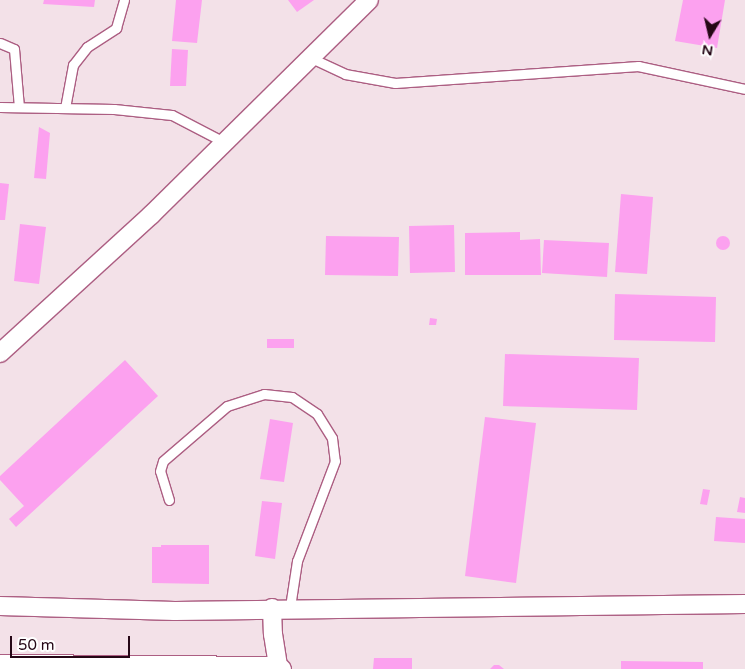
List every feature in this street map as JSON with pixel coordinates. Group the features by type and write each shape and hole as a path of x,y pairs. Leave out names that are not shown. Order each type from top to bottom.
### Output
{"street":[{"path":"0,352 151,215 367,0"},
{"path":"0,606 175,611 290,607 745,604"},
{"path":"0,664 280,667 272,608"}],"lane":[{"path":"65,108 73,65 87,47 116,28 124,0"},
{"path":"0,43 14,49 19,107"},
{"path":"309,58 344,74 395,83 638,66 745,89"},
{"path":"0,107 65,108 172,116 224,142"},
{"path":"169,500 160,471 163,461 227,406 264,394 292,397 317,414 332,438 335,461 297,561 290,607"}],"building":[{"path":"44,0 95,0 94,7 43,4"},
{"path":"176,0 202,0 197,43 172,41"},
{"path":"288,0 314,0 297,12"},
{"path":"683,0 725,0 717,48 675,41"},
{"path":"172,49 188,50 186,86 170,86"},
{"path":"39,127 50,133 46,179 34,178"},
{"path":"0,183 9,184 5,220 0,220"},
{"path":"621,194 653,197 647,274 615,272"},
{"path":"20,224 46,227 39,284 14,281"},
{"path":"454,225 455,272 410,273 409,226"},
{"path":"520,232 520,240 540,239 541,275 465,275 465,233"},
{"path":"326,236 399,237 398,276 325,275"},
{"path":"723,236 728,238 730,243 728,248 723,250 718,248 716,243 718,238"},
{"path":"544,240 609,243 607,277 542,273"},
{"path":"615,294 716,297 715,342 614,340"},
{"path":"430,318 437,319 436,325 429,325"},
{"path":"267,339 294,339 294,348 267,348"},
{"path":"505,354 639,358 637,410 503,406"},
{"path":"125,360 158,396 16,527 9,519 24,506 0,480 0,476"},
{"path":"485,417 536,423 516,583 465,576"},
{"path":"270,419 293,423 284,482 260,479"},
{"path":"703,489 710,490 707,505 700,504"},
{"path":"740,497 745,498 745,513 737,512"},
{"path":"262,501 282,503 275,559 255,556"},
{"path":"716,517 745,519 745,543 714,541"},
{"path":"161,545 209,545 209,584 152,583 152,547 161,547"},
{"path":"374,658 412,658 412,669 373,669"},
{"path":"621,661 703,662 703,669 621,669"},
{"path":"494,665 499,665 504,669 490,669"}]}
